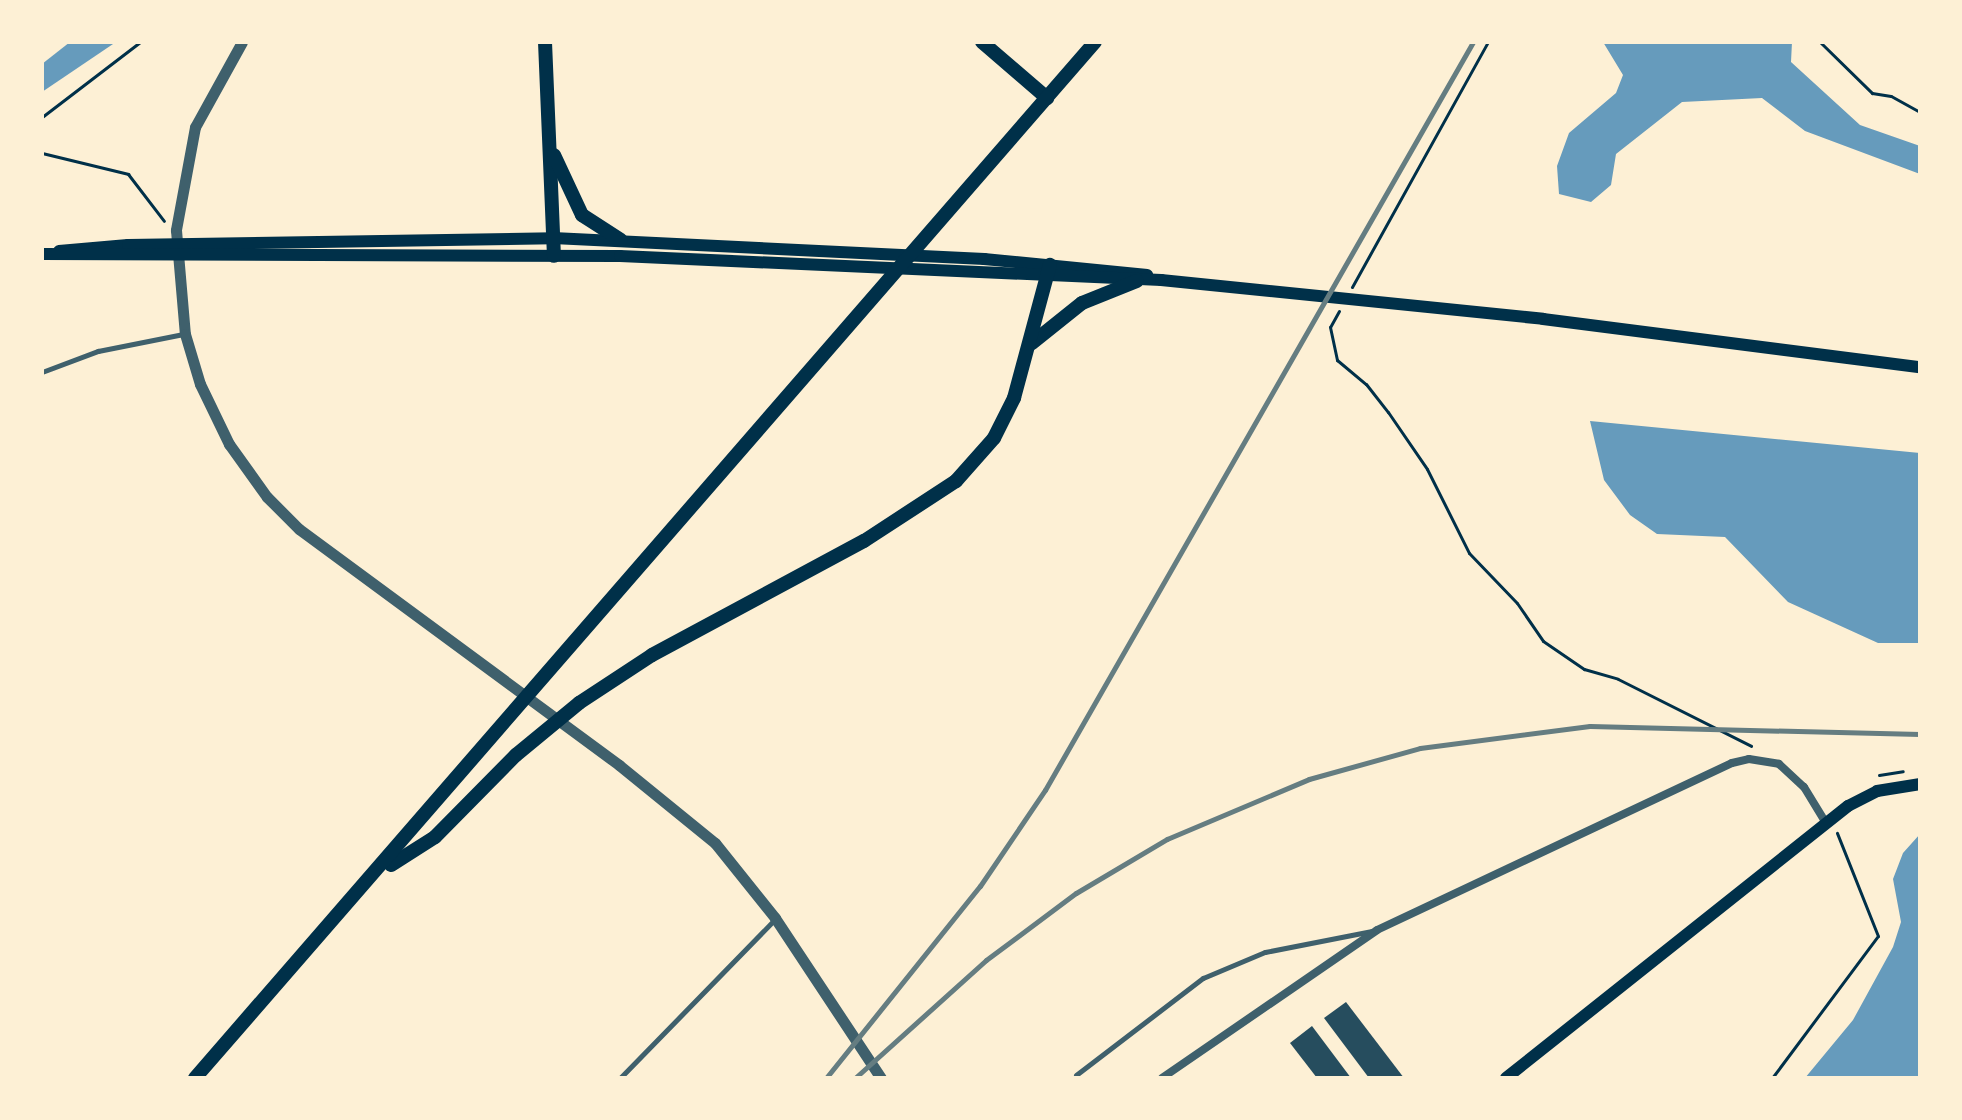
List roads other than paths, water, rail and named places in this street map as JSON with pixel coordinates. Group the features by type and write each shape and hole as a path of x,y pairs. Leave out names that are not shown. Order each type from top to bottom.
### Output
{"main road":[{"path":"545,42 554,256"},
{"path":"982,42 1047,98"},
{"path":"195,1078 377,874 1095,42"},
{"path":"549,140 582,215 621,240"},
{"path":"48,254 553,238 688,242 984,259 1049,271 1137,281 1161,280"},
{"path":"242,248 666,258 983,275 1049,271 1404,304 1920,367"},
{"path":"377,874 435,837 516,755 579,703 652,655 864,541 956,481 994,438 1014,398 1032,343 1049,271"},
{"path":"1032,343 1082,303 1137,281"},
{"path":"1506,1078 1828,821 1877,791 1920,784"}],"street":[{"path":"242,42 195,127 176,230 185,334 213,414 267,497 329,554 619,765 715,843 775,918 881,1078"},
{"path":"1162,1078 1377,930 1749,759 1768,760 1791,773 1828,821"}],"lane":[{"path":"42,372 98,351 185,334"},
{"path":"620,1078 775,918"},
{"path":"1076,1075 1203,978 1265,952 1377,930"}],"water":[{"path":"70,42 116,42 42,92 42,64"},
{"path":"1603,42 1792,42 1791,62 1860,125 1920,146 1920,174 1805,131 1762,98 1682,102 1616,154 1611,185 1591,202 1559,194 1557,166 1569,133 1616,93 1623,75"},
{"path":"1590,421 1920,453 1920,643 1878,643 1788,602 1725,537 1657,534 1630,515 1604,480"},
{"path":"1920,834 1920,1078 1805,1078 1853,1020 1893,947 1901,922 1893,879 1903,853"}],"railway":[{"path":"826,1078 980,886 1045,790 1473,42"},
{"path":"855,1078 986,960 1076,893 1167,839 1309,779 1420,748 1590,726 1920,734"}]}
